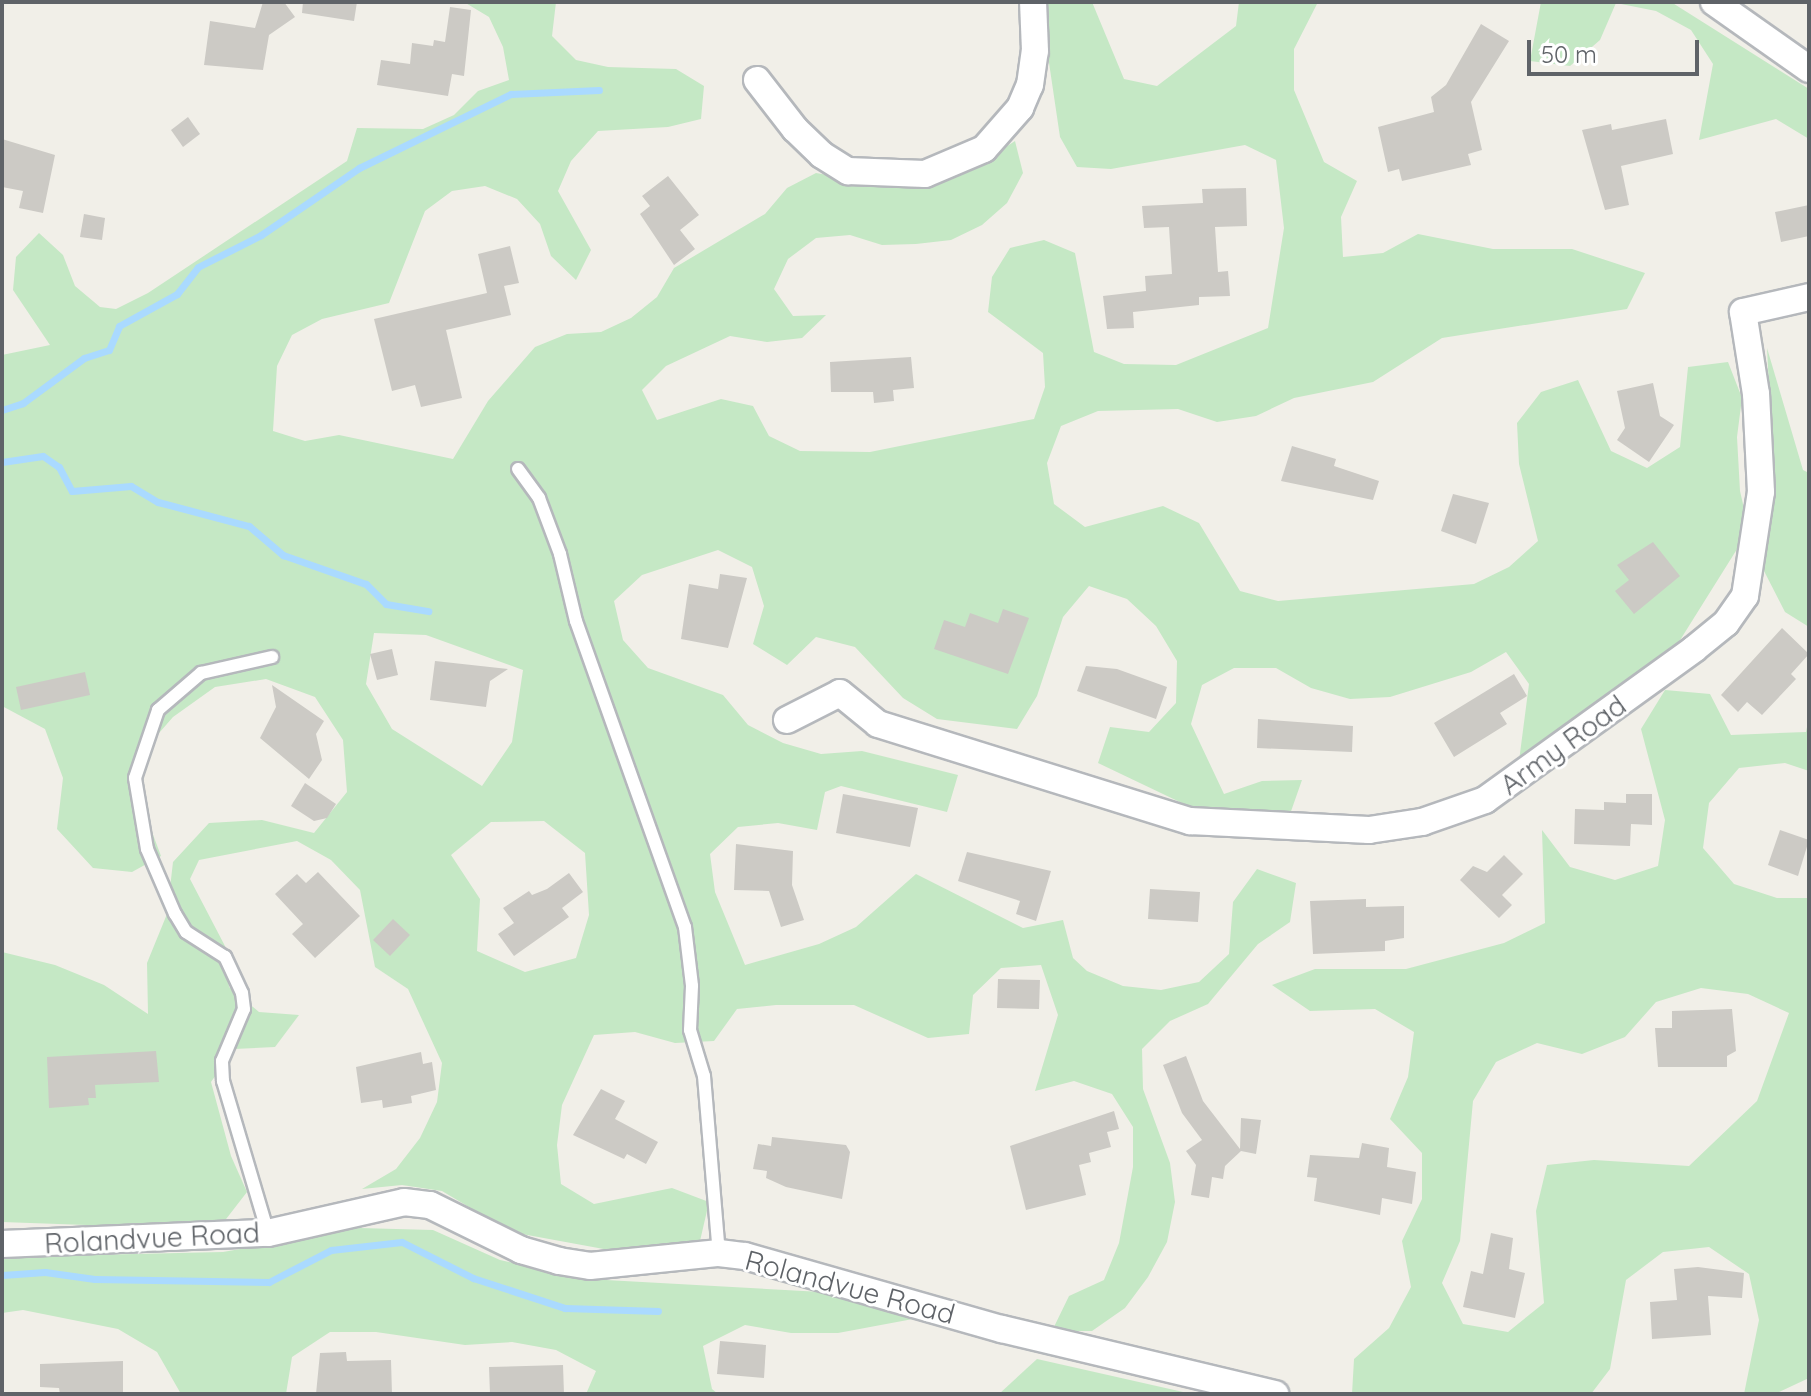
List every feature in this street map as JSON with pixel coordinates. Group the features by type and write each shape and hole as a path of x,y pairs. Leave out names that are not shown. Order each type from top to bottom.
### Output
{"street":[{"path":"757,80 795,129 822,155 848,171 925,174 984,149 1020,108 1030,85 1035,51 1033,2"},
{"path":"1714,2 1809,69"},
{"name":"Army Road","path":"787,720 840,693 878,724 1190,821 1369,830 1405,827 1485,800 1694,649 1726,623 1745,596 1755,555 1761,492 1756,394 1743,312 1809,297"},
{"name":"Rolandvue Road","path":"2,1244 268,1233 404,1202 430,1205 521,1250 559,1261 590,1266 719,1253 1047,1341 1275,1394"}],"lane":[{"path":"518,469 539,498 560,554 576,621 685,927 692,986 690,1030 704,1076 719,1253"},
{"path":"268,1233 223,1081 222,1061 244,1009 242,993 225,957 186,932 175,914 147,849 135,778 158,710 201,673 272,657"}],"green space":[{"path":"464,2 556,2 552,36 576,60 608,67 676,69 704,86 701,119 668,127 598,131 571,161 558,191 591,250 576,280 551,256 540,224 517,199 485,186 452,191 425,211 389,303 322,319 292,335 277,366 273,431 305,441 339,435 453,459 488,401 535,347 567,334 601,332 631,318 657,297 674,268 765,214 787,188 816,173 891,186 925,183 987,159 1015,141 1023,173 1007,203 982,225 951,240 916,244 882,245 850,235 816,238 788,259 774,289 793,316 826,315 802,338 767,342 730,336 666,366 642,390 657,420 721,399 753,406 769,436 800,451 870,452 1034,419 1045,387 1043,353 988,312 992,277 1010,248 1044,240 1075,253 1094,352 1124,364 1176,365 1268,328 1284,228 1276,160 1245,145 1111,169 1077,167 1060,137 1040,2 1092,2 1124,79 1157,86 1236,26 1239,2 1318,2 1294,49 1294,90 1324,162 1357,181 1341,217 1343,257 1383,253 1418,234 1493,249 1572,249 1645,273 1627,309 1442,338 1373,382 1294,398 1256,416 1217,422 1178,409 1098,411 1061,426 1047,463 1054,504 1085,527 1163,506 1199,523 1240,591 1278,601 1474,584 1509,567 1538,541 1519,464 1517,423 1541,392 1578,380 1611,451 1647,468 1680,447 1688,367 1728,362 1742,398 1737,437 1740,491 1749,530 1677,645 1519,761 1529,684 1506,652 1471,672 1390,697 1350,699 1311,688 1276,668 1234,668 1202,685 1191,724 1224,794 1262,781 1302,780 1289,817 1207,815 1098,763 1110,727 1149,732 1176,703 1177,661 1156,626 1127,599 1089,586 1063,617 1037,696 1017,729 937,719 903,698 855,647 816,637 787,665 753,644 764,606 752,567 718,550 642,575 614,601 623,640 648,668 723,695 748,725 783,743 821,754 862,751 958,775 947,812 841,786 825,792 817,830 778,823 738,827 710,854 715,892 745,965 819,944 856,927 916,874 1023,928 1063,920 1073,958 1087,971 1123,986 1161,990 1199,982 1229,954 1233,902 1257,869 1296,883 1290,922 1258,944 1208,1004 1170,1021 1142,1049 1143,1089 1170,1163 1175,1202 1167,1242 1148,1277 1125,1308 1092,1331 1052,1331 1069,1296 1104,1280 1119,1243 1133,1167 1133,1127 1112,1094 1074,1081 1035,1091 1058,1015 1041,965 1001,968 973,995 969,1034 928,1038 854,1005 776,1005 737,1009 714,1041 675,1043 635,1032 594,1035 562,1105 557,1145 561,1184 594,1204 672,1188 709,1202 700,1241 620,1252 511,1232 442,1191 402,1185 362,1189 396,1169 420,1138 437,1102 442,1063 408,989 375,967 360,890 331,860 297,841 199,860 190,879 226,948 229,987 259,1012 299,1015 275,1047 234,1049 211,1082 231,1156 247,1192 223,1223 143,1227 2,1222 2,952 55,965 104,985 148,1014 147,963 167,914 173,862 209,823 262,820 314,833 347,792 343,740 315,697 266,679 215,687 173,717 139,756 143,808 161,856 132,872 93,868 57,829 63,778 45,729 2,706 2,355 50,345 13,290 16,257 39,233 63,255 75,286 100,307 116,309 148,293 347,161 357,128 423,129 454,115 478,91 509,80 503,47 489,17","holes":["374,633 426,635 523,670 512,742 482,786 392,729 366,684","544,821 585,853 589,915 576,958 525,972 477,951 480,899 451,855 491,822"]},
{"path":"1541,2 1671,2 1809,89 1809,139 1776,119 1699,140 1713,64 1691,30 1656,11 1616,3 1600,40 1570,66 1530,61"},
{"path":"1767,348 1803,470 1809,473 1809,627 1785,612 1763,569 1774,488"},
{"path":"1665,690 1710,694 1731,735 1806,732 1809,717 1809,771 1785,763 1739,768 1709,803 1703,848 1734,884 1777,898 1809,898 1809,1378 1775,1394 1744,1394 1759,1320 1749,1274 1709,1247 1663,1252 1626,1280 1610,1369 1591,1394 1352,1394 1354,1359 1389,1328 1411,1287 1402,1241 1422,1199 1422,1153 1390,1119 1408,1077 1414,1032 1375,1009 1310,1011 1272,985 1315,969 1406,969 1504,943 1545,923 1542,830 1570,867 1615,880 1658,866 1665,820 1641,729","holes":["1701,988 1748,994 1789,1013 1757,1101 1689,1166 1594,1160 1547,1165 1536,1211 1544,1303 1508,1332 1463,1324 1442,1283 1460,1241 1473,1101 1496,1062 1537,1043 1582,1054 1625,1037 1656,1002"]},
{"path":"359,1228 433,1230 500,1260 588,1279 840,1293 929,1316 838,1333 791,1333 745,1325 703,1346 712,1389 718,1394 586,1394 596,1371 556,1350 512,1342 465,1345 376,1332 330,1332 292,1357 286,1394 181,1394 157,1352 118,1329 23,1310 2,1313 2,1257 223,1252"},
{"path":"1037,1359 1192,1394 999,1394"}],"building":[{"path":"263,2 284,2 295,17 269,35 263,70 204,65 210,21 255,28"},
{"path":"303,2 357,2 354,21 302,13"},
{"path":"450,7 471,10 464,76 452,74 448,96 377,85 381,60 410,64 412,43 433,46 434,40 445,42"},
{"path":"1481,24 1509,41 1471,102 1482,150 1468,154 1471,165 1402,181 1399,169 1388,172 1378,127 1434,112 1431,97 1446,85"},
{"path":"188,117 200,134 183,147 171,130"},
{"path":"1666,119 1673,154 1621,166 1629,205 1605,210 1582,130 1611,124 1612,130"},
{"path":"2,139 55,155 43,213 19,208 23,191 2,187"},
{"path":"668,176 699,215 680,230 695,249 674,265 640,214 650,206 642,196"},
{"path":"1246,188 1247,226 1215,227 1218,272 1228,271 1230,296 1199,297 1199,305 1133,312 1134,328 1107,329 1103,296 1146,291 1145,276 1172,274 1169,227 1144,228 1142,206 1203,203 1202,189"},
{"path":"1809,205 1809,236 1781,242 1775,212"},
{"path":"84,214 105,218 102,240 80,237"},
{"path":"510,246 519,283 504,286 511,315 446,330 462,398 421,407 415,385 392,391 374,319 487,293 478,254"},
{"path":"911,357 914,388 893,390 894,401 874,403 873,392 831,392 830,362"},
{"path":"1653,383 1660,416 1674,425 1649,462 1617,440 1625,428 1617,391"},
{"path":"1292,446 1336,459 1334,466 1379,481 1373,500 1281,481"},
{"path":"1453,494 1489,503 1476,544 1441,531"},
{"path":"1653,542 1680,576 1634,614 1615,591 1629,580 1617,565"},
{"path":"720,574 747,578 728,648 681,639 689,584 718,589"},
{"path":"1003,609 1029,618 1008,674 934,649 944,620 965,627 970,613 998,623"},
{"path":"1782,628 1809,654 1791,674 1796,679 1762,715 1747,702 1738,712 1721,695"},
{"path":"392,649 398,675 377,680 370,654"},
{"path":"435,661 508,669 490,681 486,707 430,700"},
{"path":"1086,666 1117,669 1167,687 1156,719 1077,691"},
{"path":"85,672 90,695 21,710 16,687"},
{"path":"1514,674 1527,696 1500,713 1507,724 1454,757 1434,723"},
{"path":"272,685 324,721 316,734 322,760 309,779 260,738 276,707"},
{"path":"1258,719 1353,726 1352,752 1257,748"},
{"path":"305,783 336,804 327,818 314,821 291,806"},
{"path":"843,794 918,808 910,847 836,833"},
{"path":"1626,794 1652,794 1652,825 1631,824 1630,846 1574,844 1575,809 1604,810 1604,802 1626,803"},
{"path":"1780,830 1809,840 1798,876 1768,865"},
{"path":"736,844 793,851 792,885 804,920 781,927 769,891 734,890"},
{"path":"967,852 1051,871 1036,921 1016,914 1020,901 958,881"},
{"path":"1504,855 1523,874 1502,895 1512,905 1499,918 1460,880 1473,866 1487,872"},
{"path":"318,872 360,916 315,958 292,934 303,924 275,894 297,874 306,883"},
{"path":"569,873 583,892 562,908 569,917 514,956 498,934 514,923 503,908 529,891 532,895 547,889"},
{"path":"1150,889 1200,892 1198,922 1148,919"},
{"path":"1366,899 1366,907 1404,906 1404,938 1385,941 1385,951 1313,954 1310,901"},
{"path":"393,919 410,935 390,956 373,940"},
{"path":"998,979 1040,980 1039,1009 997,1008"},
{"path":"1732,1009 1736,1051 1727,1056 1727,1067 1658,1067 1655,1028 1672,1028 1672,1011"},
{"path":"156,1051 159,1082 95,1085 96,1098 88,1098 89,1105 49,1108 47,1057"},
{"path":"421,1052 423,1064 432,1062 436,1090 411,1096 412,1103 383,1108 382,1100 361,1103 356,1067"},
{"path":"1186,1056 1203,1101 1240,1149 1241,1118 1261,1120 1256,1154 1241,1151 1225,1166 1223,1179 1212,1177 1209,1198 1191,1195 1196,1165 1186,1151 1202,1140 1182,1113 1163,1065"},
{"path":"601,1089 625,1101 615,1119 658,1142 646,1164 627,1154 624,1159 573,1135"},
{"path":"1114,1111 1119,1129 1107,1132 1111,1147 1089,1153 1091,1162 1079,1165 1086,1195 1026,1210 1010,1146"},
{"path":"772,1137 846,1145 850,1152 842,1199 786,1187 766,1178 767,1171 753,1169 758,1144 771,1146"},
{"path":"1362,1143 1389,1148 1387,1167 1416,1172 1412,1204 1382,1198 1380,1215 1314,1201 1317,1178 1307,1177 1310,1155 1359,1158"},
{"path":"1491,1233 1513,1238 1509,1269 1525,1273 1515,1318 1463,1307 1471,1271 1483,1274"},
{"path":"1698,1267 1744,1273 1742,1298 1708,1296 1711,1335 1652,1339 1650,1302 1677,1300 1674,1269"},
{"path":"720,1341 766,1345 764,1378 717,1374"},
{"path":"346,1352 347,1361 391,1360 392,1394 316,1394 320,1353"},
{"path":"123,1361 123,1392 60,1394 59,1388 40,1387 40,1364"},
{"path":"563,1365 564,1394 490,1394 489,1367"}],"waterway":[{"path":"2,410 23,403 84,358 109,350 119,326 177,294 198,267 261,235 359,168 511,94 599,90"},
{"path":"2,462 43,456 59,467 72,491 131,486 158,502 249,526 283,555 366,584 386,604 428,611"},
{"path":"2,1275 45,1272 95,1279 269,1282 331,1250 402,1242 473,1278 565,1308 658,1311"}]}
